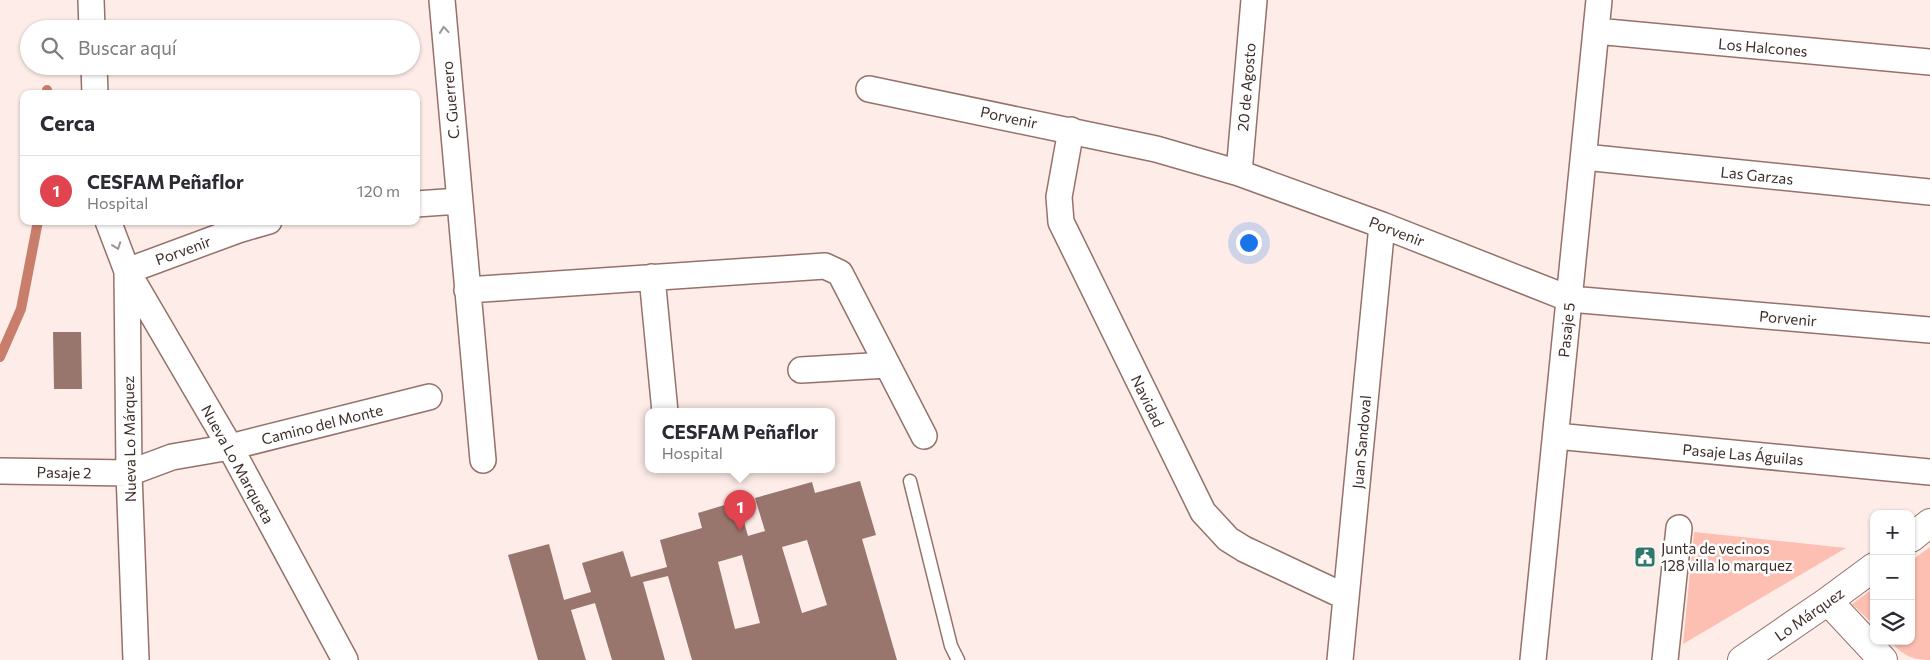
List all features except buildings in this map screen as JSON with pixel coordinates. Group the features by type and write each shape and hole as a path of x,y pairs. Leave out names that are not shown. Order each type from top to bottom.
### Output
{"street":[{"path":"91,0 92,20"},
{"name":"C. Guerrero","path":"442,0 483,460"},
{"name":"20 de Agosto","path":"1239,173 1254,0"},
{"name":"Pasaje 5","path":"1533,660 1599,0"},
{"name":"Los Halcones","path":"1596,31 1930,62"},
{"path":"94,75 95,90"},
{"name":"Porvenir","path":"869,89 1156,149 1239,173 1382,225 1570,299 1930,330"},
{"name":"Navidad","path":"1071,130 1059,197 1061,222 1203,512 1228,539 1244,549 1346,597"},
{"name":"Las Garzas","path":"1584,157 1930,192"},
{"path":"420,204 459,201"},
{"name":"Nueva Lo Márquez","path":"110,225 127,271 129,473 136,660"},
{"name":"Porvenir","path":"127,271 255,225"},
{"name":"Juan Sandoval","path":"1340,660 1382,225"},
{"path":"467,290 825,266 840,273 924,436"},
{"name":"Nueva Lo Marqueta","path":"127,271 230,447 345,660"},
{"path":"652,277 665,408"},
{"path":"801,370 887,365"},
{"name":"Camino del Monte","path":"129,473 172,457 230,447 429,397"},
{"name":"Pasaje Las Águilas","path":"1556,436 1930,472"},
{"name":"Pasaje 2","path":"0,471 129,473"},
{"path":"1915,535 1930,523"},
{"path":"1665,660 1679,528"},
{"name":"Lo Márquez","path":"1742,660 1870,570"},
{"path":"1828,601 1883,660"}],"lane":[{"path":"910,481 951,646 958,660"}],"shaded area":[{"path":"1694,532 1846,548 1683,644"},
{"path":"1930,547 1930,660 1917,659 1907,655 1894,645 1915,645 1915,558"},
{"path":"1870,591 1870,621 1852,604"}],"waterway":[{"path":"0,357 21,309 37,225"}],"place":[{"name":"CESFAM Peñaflor","path":"740,531"},
{"name":"Junta de vecinos 128 villa lo marquez","path":"1645,557"}]}
